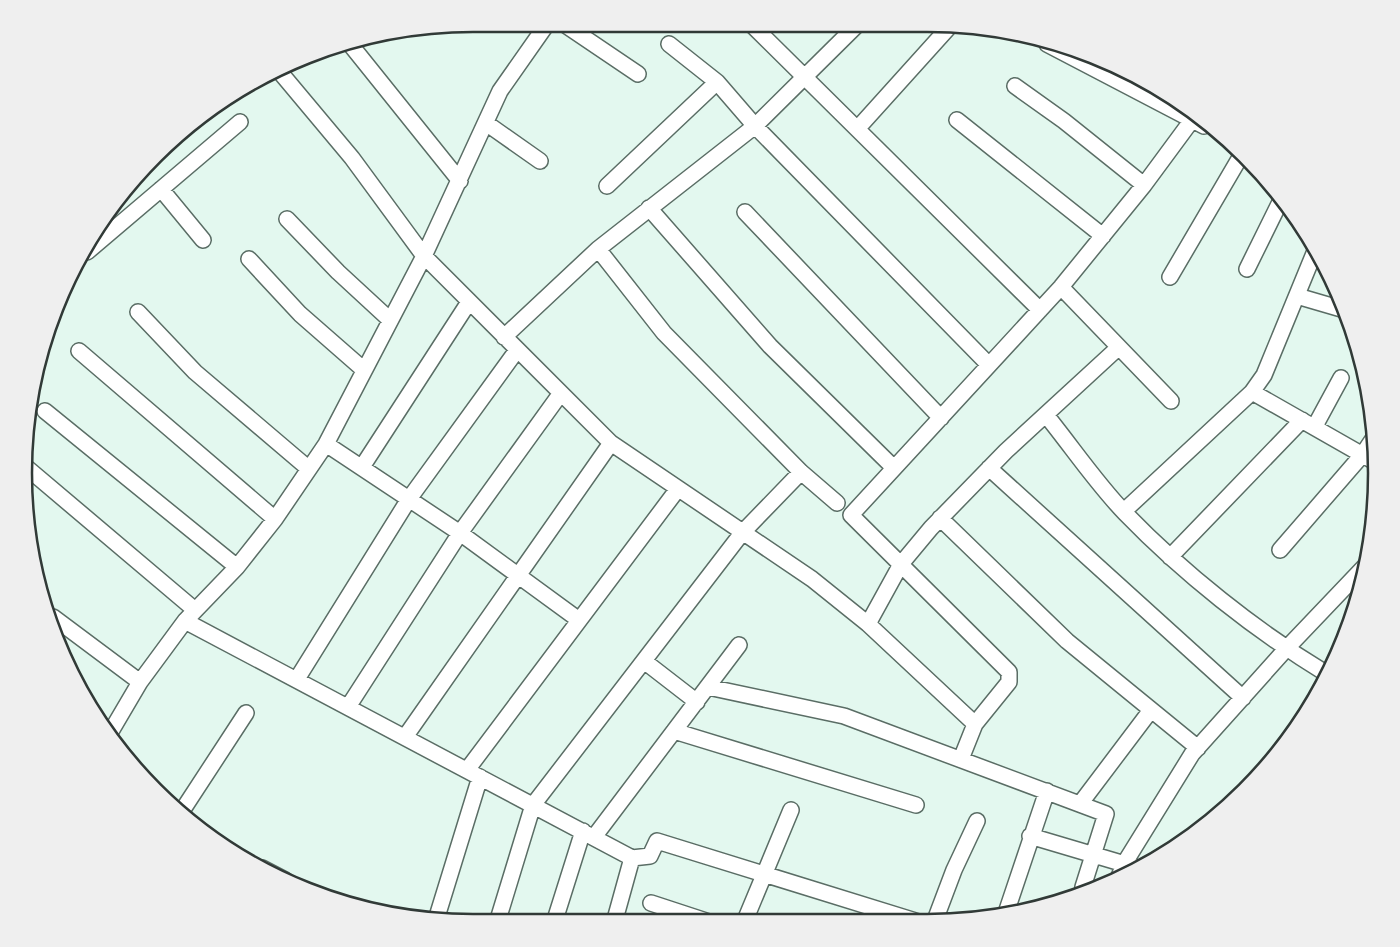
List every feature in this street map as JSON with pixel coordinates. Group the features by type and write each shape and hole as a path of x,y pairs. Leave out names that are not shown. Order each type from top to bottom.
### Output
{"street":[{"path":"113,727 140,682 190,616 236,567 275,519 326,444 424,256 500,91 541,32"},
{"path":"576,32 638,74"},
{"path":"759,32 807,77 1040,310"},
{"path":"504,337 598,249 755,126 807,77 846,32"},
{"path":"858,128 944,33"},
{"path":"669,44 717,82 755,126 989,365"},
{"path":"357,49 460,181"},
{"path":"1075,58 1183,115"},
{"path":"283,76 352,158 424,256 611,443 677,490 812,578 868,624 975,724"},
{"path":"607,186 717,82"},
{"path":"1015,86 1064,121 1144,185"},
{"path":"957,120 1103,236"},
{"path":"99,241 240,122"},
{"path":"486,123 540,161"},
{"path":"960,759 975,724 1009,682 1009,672 851,515 1061,287 1144,185 1196,125"},
{"path":"1170,277 1238,162"},
{"path":"161,189 203,240"},
{"path":"1247,270 1278,207"},
{"path":"649,208 770,346 894,468"},
{"path":"745,212 941,418"},
{"path":"287,219 338,272 390,320"},
{"path":"598,249 664,333 801,472 837,503"},
{"path":"249,259 300,314 364,370"},
{"path":"1124,511 1252,392 1264,376 1312,259"},
{"path":"1061,287 1171,401"},
{"path":"1297,296 1335,307"},
{"path":"362,467 469,302"},
{"path":"138,312 196,372 309,469"},
{"path":"868,624 902,564 940,518 989,468 1120,347"},
{"path":"297,680 409,499 517,350"},
{"path":"79,351 275,519"},
{"path":"1170,558 1308,423 1341,378"},
{"path":"1252,392 1367,457"},
{"path":"348,707 460,533 561,393"},
{"path":"45,411 236,567"},
{"path":"1046,415 1124,511 1170,558 1286,649 1321,670"},
{"path":"406,737 611,443"},
{"path":"326,444 460,533 580,620"},
{"path":"1280,550 1368,460"},
{"path":"989,468 1243,698"},
{"path":"500,914 534,805 742,533 801,472"},
{"path":"32,473 190,616 297,680 632,858 650,856 657,841 894,914"},
{"path":"438,913 474,773 580,620 677,490"},
{"path":"940,518 1067,641 1198,748"},
{"path":"1133,863 1198,748 1286,649 1355,577"},
{"path":"58,621 140,682"},
{"path":"557,914 588,834 674,731 739,645"},
{"path":"644,661 697,702"},
{"path":"708,687 844,716 1106,814 1084,885"},
{"path":"1080,804 1151,710"},
{"path":"184,806 246,713"},
{"path":"674,731 916,804"},
{"path":"1008,907 1030,836 1047,791"},
{"path":"748,914 791,810"},
{"path":"937,914 954,870 977,821"},
{"path":"1030,836 1129,865"},
{"path":"616,914 632,858"},
{"path":"651,903 685,914"}]}
